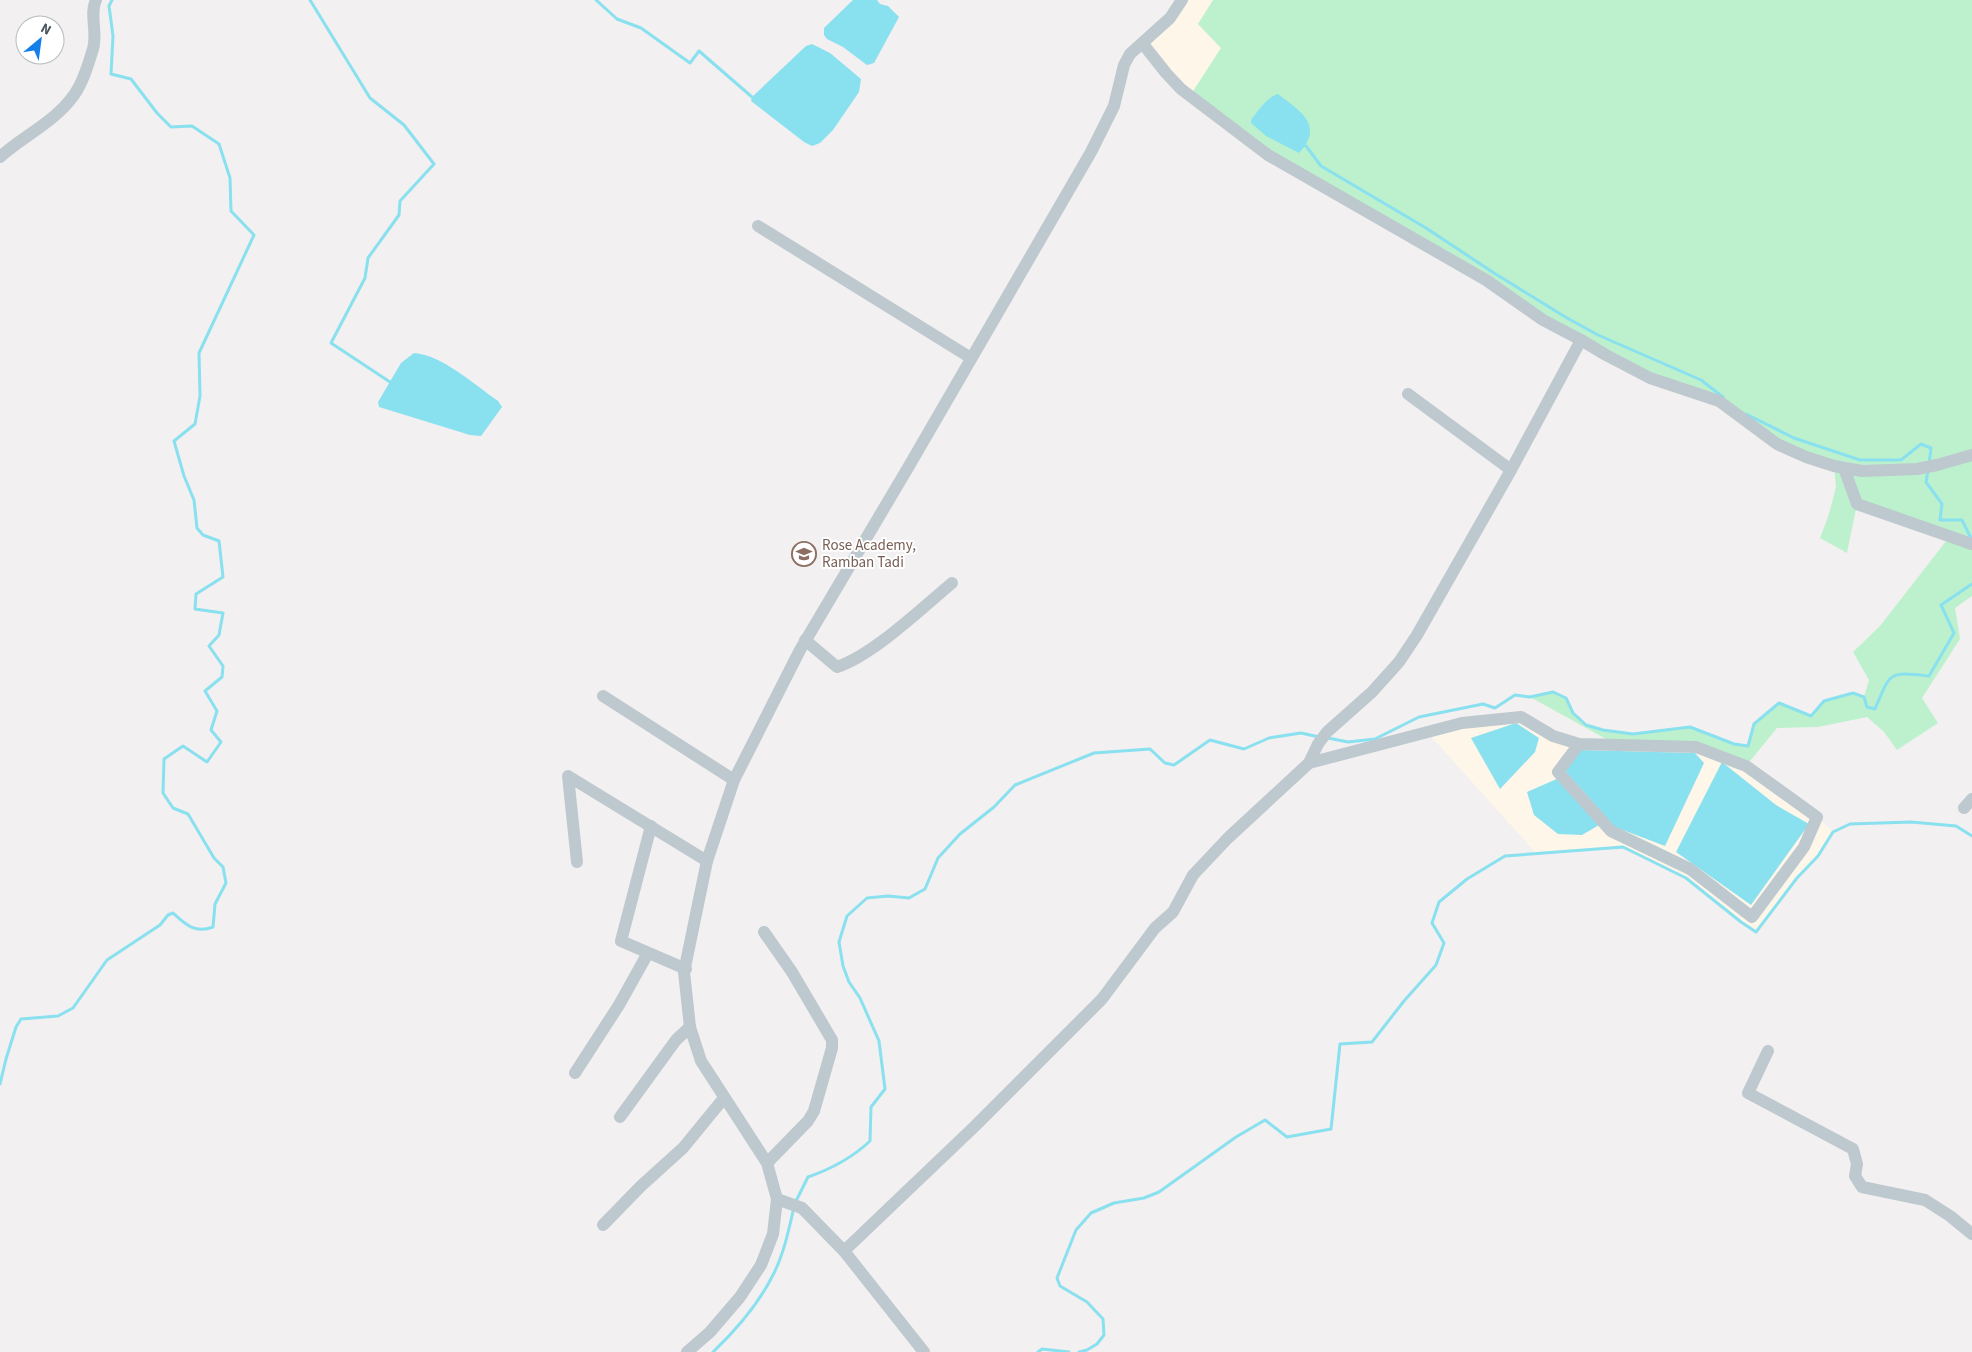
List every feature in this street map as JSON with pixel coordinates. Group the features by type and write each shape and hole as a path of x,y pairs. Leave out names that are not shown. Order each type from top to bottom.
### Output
{"street":[{"path":"0,157 58,112 75,94 82,81 94,47 96,34 93,13 96,0"},
{"path":"687,1352 710,1332 740,1296 761,1265 773,1234 781,1201 767,1163 701,1061 690,1027 684,972 707,861 734,780 806,640 1021,275 1098,137 1114,106 1124,65 1130,54 1170,18 1182,0"},
{"path":"1143,44 1166,74 1181,89 1268,154 1486,280 1542,320 1650,378 1719,401 1777,444 1806,458 1862,471 1917,469 1972,455"},
{"path":"758,226 972,358"},
{"path":"844,1251 974,1127 1102,999 1155,928 1173,912 1193,874 1228,838 1309,763 1318,744 1327,732 1372,692 1399,662 1417,635 1511,470 1581,340"},
{"path":"1408,394 1511,470"},
{"path":"1844,468 1857,504 1972,544"},
{"path":"806,640 836,667 852,662 952,583"},
{"path":"603,696 734,780"},
{"path":"1309,763 1462,723 1521,717 1553,736 1580,744 1696,747 1746,766 1816,817 1804,847 1752,917 1690,868 1611,831 1558,772 1580,744"},
{"path":"577,862 568,776 707,861"},
{"path":"651,826 621,941 686,969"},
{"path":"764,932 792,972 832,1040 832,1048 814,1111 808,1121 767,1163"},
{"path":"575,1073 620,1005 648,953"},
{"path":"620,1117 676,1040 690,1027"},
{"path":"1768,1051 1748,1092 1853,1149 1857,1164 1855,1176 1862,1188 1924,1200 1950,1216 1972,1234"},
{"path":"604,1225 641,1186 683,1148 724,1098"},
{"path":"781,1201 802,1208 844,1251 924,1352"}],"shaded area":[{"path":"1178,0 1213,0 1198,24 1221,48 1190,96 1143,44"},
{"path":"1521,717 1553,736 1693,747 1746,766 1817,817 1833,832 1818,856 1797,878 1756,932 1686,878 1623,847 1535,852 1427,732"}],"green space":[{"path":"1213,0 1972,0 1972,596 1955,608 1960,639 1922,698 1938,723 1897,750 1884,732 1867,717 1818,727 1777,728 1746,766 1696,747 1617,745 1530,697 1553,692 1566,698 1573,713 1586,725 1603,730 1630,733 1690,727 1734,744 1748,746 1754,724 1779,703 1811,716 1824,701 1853,693 1864,697 1869,680 1853,652 1880,626 1950,536 1857,504 1847,553 1820,538 1836,487 1834,466 1806,457 1719,401 1650,378 1312,181 1190,96 1221,48 1198,24"}],"water":[{"path":"853,0 877,0 880,4 888,6 899,17 874,63 867,65 843,47 827,39 824,35 824,28"},
{"path":"812,44 830,53 861,79 859,92 833,130 820,143 812,146 804,142 751,101 752,97 806,46"},
{"path":"1278,94 1301,113 1310,127 1310,134 1299,153 1266,136 1251,123 1251,120 1263,105 1270,98"},
{"path":"414,353 436,359 447,365 498,401 502,407 481,436 470,435 379,407 378,402 401,363"},
{"path":"1516,723 1539,738 1535,752 1500,789 1471,738"},
{"path":"1580,750 1695,753 1704,763 1665,846 1615,827 1565,771"},
{"path":"1722,762 1776,805 1809,824 1751,905 1676,852"},
{"path":"1559,778 1599,825 1582,835 1558,834 1534,815 1527,792"}],"waterway":[{"path":"0,1084 16,1027 21,1019 58,1016 73,1008 107,960 160,925 168,915 173,913 186,924 196,929 213,927 215,904 226,883 223,867 214,858 188,814 173,808 163,793 164,759 183,746 207,762 221,742 211,730 217,711 205,691 222,677 223,666 209,646 219,635 223,613 195,609 196,594 223,577 219,541 203,535 197,528 194,500 184,476 174,441 195,424 200,396 199,353 254,235 231,211 230,178 219,144 192,126 171,127 157,113 131,79 111,74 113,36 109,6 112,0"},
{"path":"310,0 370,98 404,125 434,164 400,201 399,215 368,258 365,278 331,343 390,382"},
{"path":"596,0 617,19 641,28 690,63 699,51 752,97"},
{"path":"1306,146 1321,166 1426,228 1567,318 1598,335 1701,380 1723,397"},
{"path":"1746,414 1794,438 1860,460 1901,460 1921,444 1931,448 1929,464"},
{"path":"1928,471 1926,482 1942,504 1940,520 1962,520 1972,540"},
{"path":"1328,738 1348,742 1375,739 1419,717 1483,704 1495,708 1515,695 1530,697 1553,692 1566,698 1573,713 1586,725 1603,730 1633,734 1690,727 1734,744 1748,746 1754,724 1779,703 1811,716 1824,701 1853,693 1864,697 1867,707 1875,709 1884,687 1893,677 1906,674 1929,676 1954,633 1941,605 1972,584"},
{"path":"796,1201 808,1177 841,1162 870,1141 871,1107 885,1089 879,1041 860,998 849,982 843,966 839,942 847,916 867,898 888,896 909,898 925,889 938,858 960,834 994,807 1015,785 1094,753 1150,749 1165,763 1174,765 1210,740 1244,749 1269,738 1301,733 1319,737"},
{"path":"1079,1352 1097,1344 1104,1335 1103,1319 1087,1302 1060,1286 1057,1278 1076,1230 1091,1213 1114,1203 1144,1198 1159,1192 1236,1137 1265,1120 1287,1137 1331,1129 1340,1044 1372,1042 1404,1001 1436,965 1444,943 1432,923 1439,902 1467,879 1505,856 1623,847 1686,878 1756,932 1797,878 1818,856 1833,832 1850,824 1911,822 1956,826 1972,836"},
{"path":"713,1352 747,1315 768,1284 778,1265 794,1207"},
{"path":"1038,1352 1042,1349 1069,1352"}],"place":[{"name":"Rose Academy, Ramban Tadi","path":"804,554"}]}
